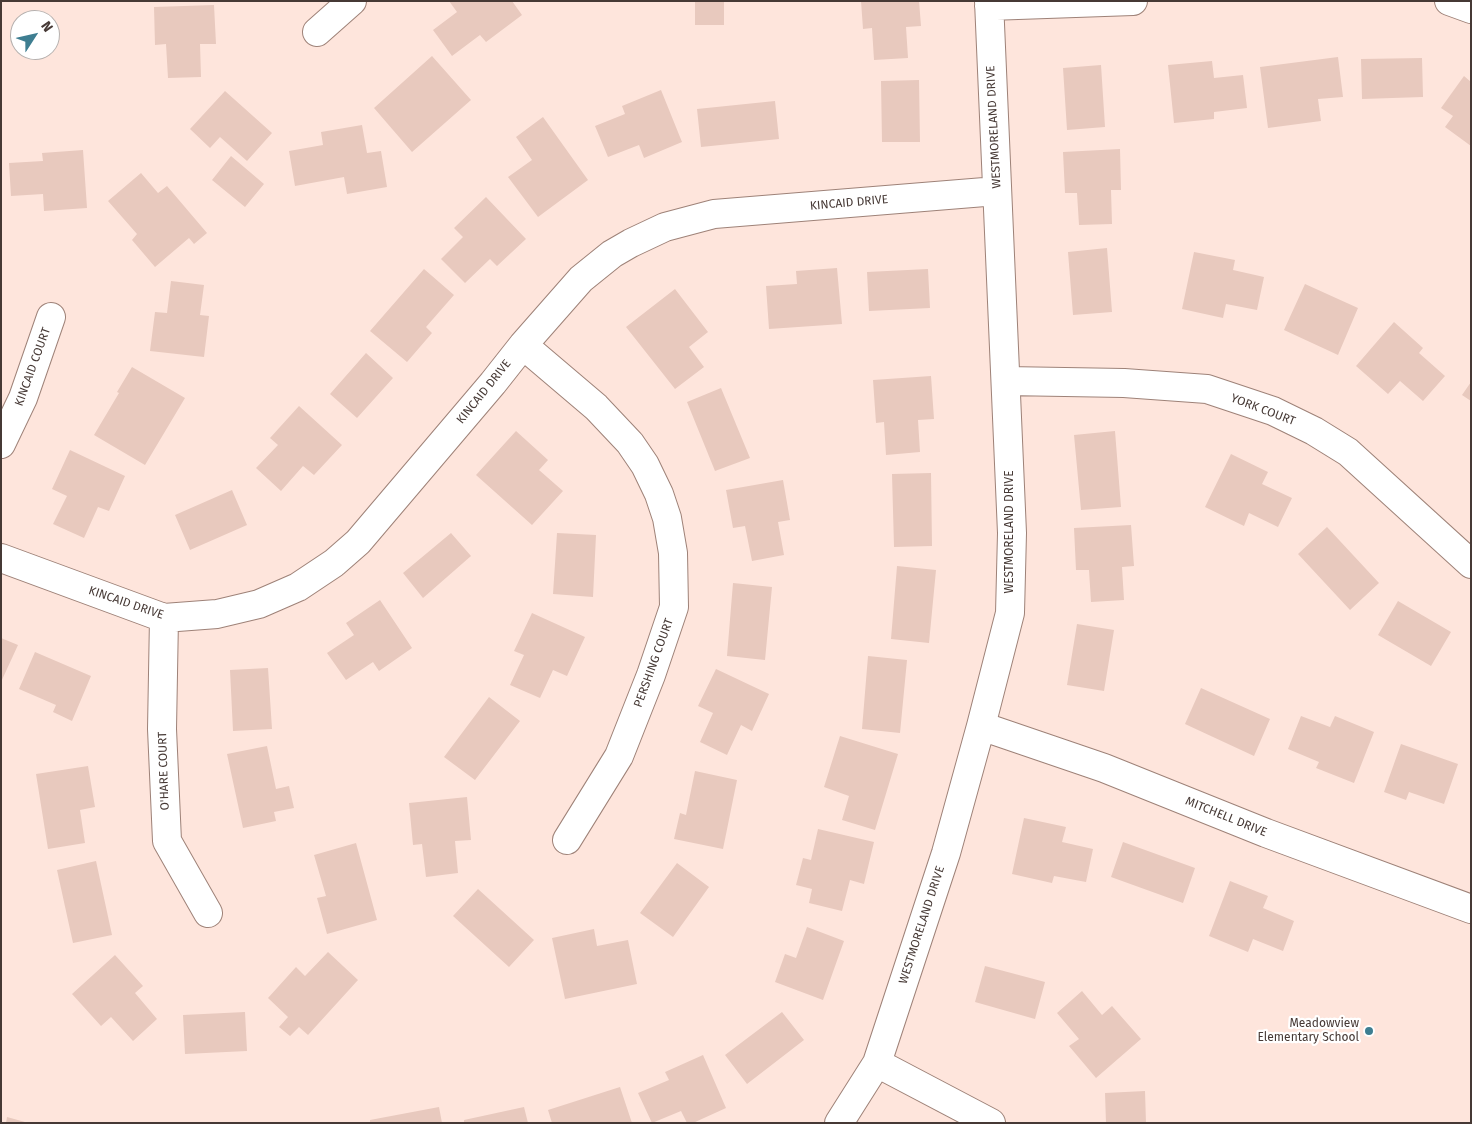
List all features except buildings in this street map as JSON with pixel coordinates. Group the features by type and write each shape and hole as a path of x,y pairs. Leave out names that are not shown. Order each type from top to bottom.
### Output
{"street":[{"path":"317,32 352,1"},
{"path":"989,4 1133,1"},
{"path":"1449,1 1471,9"},
{"name":"WESTMORELAND DRIVE","path":"839,1123 877,1063 946,853 982,726 1010,612 1012,532 989,4"},
{"name":"KINCAID DRIVE","path":"1,558 164,618 218,614 258,604 298,587 334,563 358,542 493,383 522,345 581,279 612,254 631,242 665,227 714,214 997,192"},
{"name":"KINCAID COURT","path":"1,444 23,398 51,316"},
{"name":"PERSHING COURT","path":"522,345 596,407 630,443 645,465 659,494 667,518 672,553 674,607 651,675 619,756 567,840"},
{"name":"YORK COURT","path":"1006,381 1124,383 1207,389 1273,412 1314,431 1348,452 1471,564"},
{"name":"O'HARE COURT","path":"164,618 162,729 167,841 208,913"},
{"name":"MITCHELL DRIVE","path":"982,726 1104,768 1266,833 1471,910"},
{"path":"877,1063 991,1123"}],"place":[{"name":"Meadowview Elementary School","path":"1369,1031"}]}
